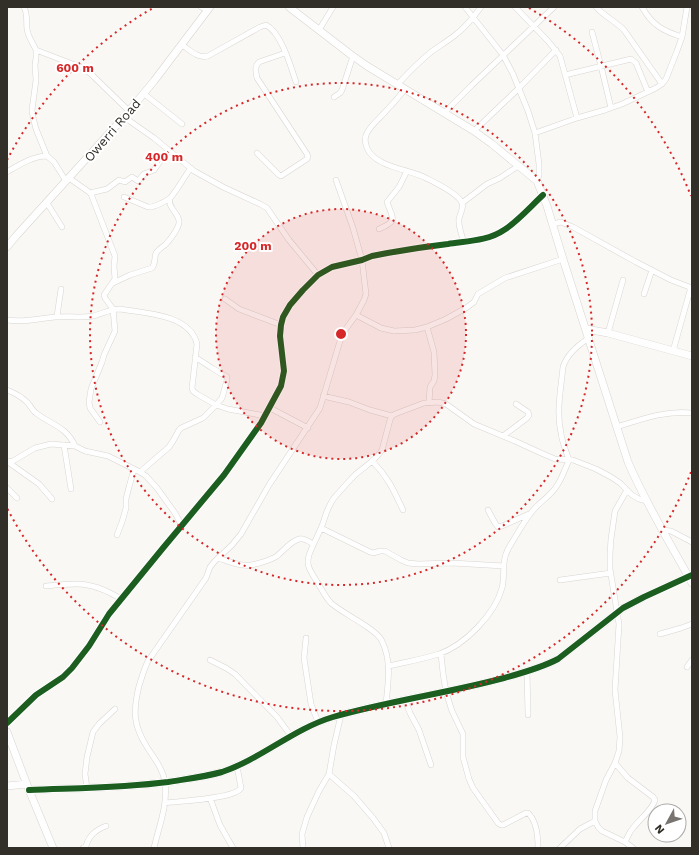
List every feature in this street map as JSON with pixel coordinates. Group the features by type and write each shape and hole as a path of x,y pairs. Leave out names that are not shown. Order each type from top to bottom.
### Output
{"main road":[{"path":"7,786 87,788 128,786 165,782 223,772 237,766 318,722 386,704 477,685 551,663 617,611 644,597 691,578 646,502 628,462 553,224 537,181 474,131 353,56 289,7"},
{"name":"Owerri Road","path":"7,248 143,94 182,45 206,8"},
{"path":"586,329 608,333 692,356"},
{"path":"7,732 53,848"}],"street":[{"path":"24,7 27,14 28,35 36,50 36,80 32,110 36,129 47,156 54,162 68,180 90,193 115,256 115,279 104,295 114,309 115,331 91,389 89,402 92,412 100,422"},
{"path":"320,30 333,7"},
{"path":"465,7 503,55 519,88 535,133 539,164 537,181"},
{"path":"398,84 420,62 466,26 474,18 481,7"},
{"path":"515,7 560,56 577,118"},
{"path":"444,112 554,7"},
{"path":"596,7 624,30 662,84"},
{"path":"642,7 650,20 660,28 682,37"},
{"path":"535,133 611,108 648,92 662,84 673,64 682,37 687,7"},
{"path":"182,45 199,57 203,58 266,25 280,39 296,82"},
{"path":"592,32 611,108"},
{"path":"36,50 77,65 87,71 126,114 191,168 212,181 267,208 289,240 318,275"},
{"path":"474,131 556,50"},
{"path":"257,153 278,175 281,176 308,159 307,154 257,78 255,70 256,64 259,62 285,53"},
{"path":"334,97 342,90 353,56"},
{"path":"565,75 631,59 636,63 648,92"},
{"path":"405,89 366,134 365,142 371,155 386,164 424,177 444,187 461,201 463,206 458,220 464,242"},
{"path":"143,94 182,124"},
{"path":"90,193 103,190 119,180 125,182 132,177 138,181 144,174 154,170 168,150"},
{"path":"7,172 34,158 47,156"},
{"path":"462,203 488,184 518,166"},
{"path":"124,197 152,208 170,198 191,168"},
{"path":"379,229 392,221 393,218 387,202 399,187 407,171"},
{"path":"154,848 164,810 165,782 162,773 141,737 135,714 135,701 144,670 148,661 206,578 210,567 241,534 269,485 320,408 340,341 345,330 356,315 366,294 362,260 353,228 336,180"},
{"path":"7,723 36,695 63,677 72,668 89,646 109,614 224,475 265,416 281,386 284,371 280,336 283,317 290,305 318,275 332,267 385,253 483,238 504,230 543,195"},
{"path":"113,283 152,268 157,252 167,243 180,222 170,204 170,198"},
{"path":"47,203 62,227"},
{"path":"553,224 561,222 573,227 671,280 691,287 673,351"},
{"path":"356,315 381,328 394,330 415,330 427,327 466,308 474,302 478,294 506,278 563,259"},
{"path":"644,294 652,270"},
{"path":"608,333 624,280"},
{"path":"57,316 60,289"},
{"path":"225,299 239,309 281,325"},
{"path":"7,320 18,321 57,316 91,316 99,315 114,309 173,319 187,327 196,339 197,344 192,388 193,391 216,405 228,409 265,416"},
{"path":"427,327 434,352 435,375 434,381 430,387 430,403"},
{"path":"389,666 441,654 458,645 477,629 493,608 502,588 505,555 508,549 530,514 558,486 569,460 560,431 559,412 563,367 564,362 578,345 588,338"},
{"path":"140,472 169,447 181,428 203,418 222,398 227,377 195,357"},
{"path":"7,390 16,393 23,398 38,414 60,428 70,437 74,446"},
{"path":"324,396 349,402 392,416"},
{"path":"386,704 389,666 383,642 377,634 330,602 308,564 309,555 328,508 356,474 377,458 382,450 392,416 424,403 438,402 446,404 474,424 555,459 579,462 611,476 635,497 646,502"},
{"path":"502,436 529,415 528,412 516,404"},
{"path":"270,408 308,428"},
{"path":"617,427 647,417 679,412 692,413"},
{"path":"8,462 13,461 35,448 51,444 74,446 85,451 108,456 146,476 157,488 175,513 182,526"},
{"path":"64,445 71,488"},
{"path":"8,462 39,484 52,499"},
{"path":"373,462 393,487 403,510"},
{"path":"117,535 126,508 126,499 134,469"},
{"path":"7,488 17,498"},
{"path":"627,490 615,511 610,554 611,574 619,631 615,690 620,737 619,751 615,763 606,780 595,811 595,821 602,831 625,842 633,848"},
{"path":"488,510 498,527 530,514"},
{"path":"320,528 370,552 385,551 408,563 452,563 504,566"},
{"path":"662,530 671,531 692,542"},
{"path":"218,558 236,564 250,565 275,557 299,539 303,539 313,544"},
{"path":"560,580 611,574"},
{"path":"46,586 78,584 98,588 121,599"},
{"path":"660,634 692,624"},
{"path":"306,638 304,658 311,704 318,722"},
{"path":"441,654 446,692 452,711 463,734 463,757 469,779 498,823 501,825 526,813 531,815 536,827 538,848"},
{"path":"210,660 235,674 277,717 291,736"},
{"path":"688,667 692,660"},
{"path":"527,671 528,716"},
{"path":"405,700 419,730 431,765"},
{"path":"87,788 85,774 87,757 93,732 115,709"},
{"path":"303,848 302,834 307,817 329,774 341,715"},
{"path":"615,763 628,778 655,800 655,803 633,827 625,842"},
{"path":"165,803 210,798 231,794 240,790 241,788 237,766"},
{"path":"329,774 354,796 373,818 384,833 389,848"},
{"path":"210,798 220,826 233,848"},
{"path":"560,848 580,828 595,821"},
{"path":"83,848 86,846 91,836 106,826"}],"cycle path":[{"path":"7,723 36,695 63,677 72,668 89,646 109,614 224,475 261,423 281,386 284,371 280,336 283,317 290,305 318,275 332,267 362,260 372,256 477,240 498,234 514,223 543,195"},
{"path":"29,790 133,786 195,778 222,772 250,760 318,722 333,717 375,706 483,683 545,665 558,659 623,608 692,575"}]}
